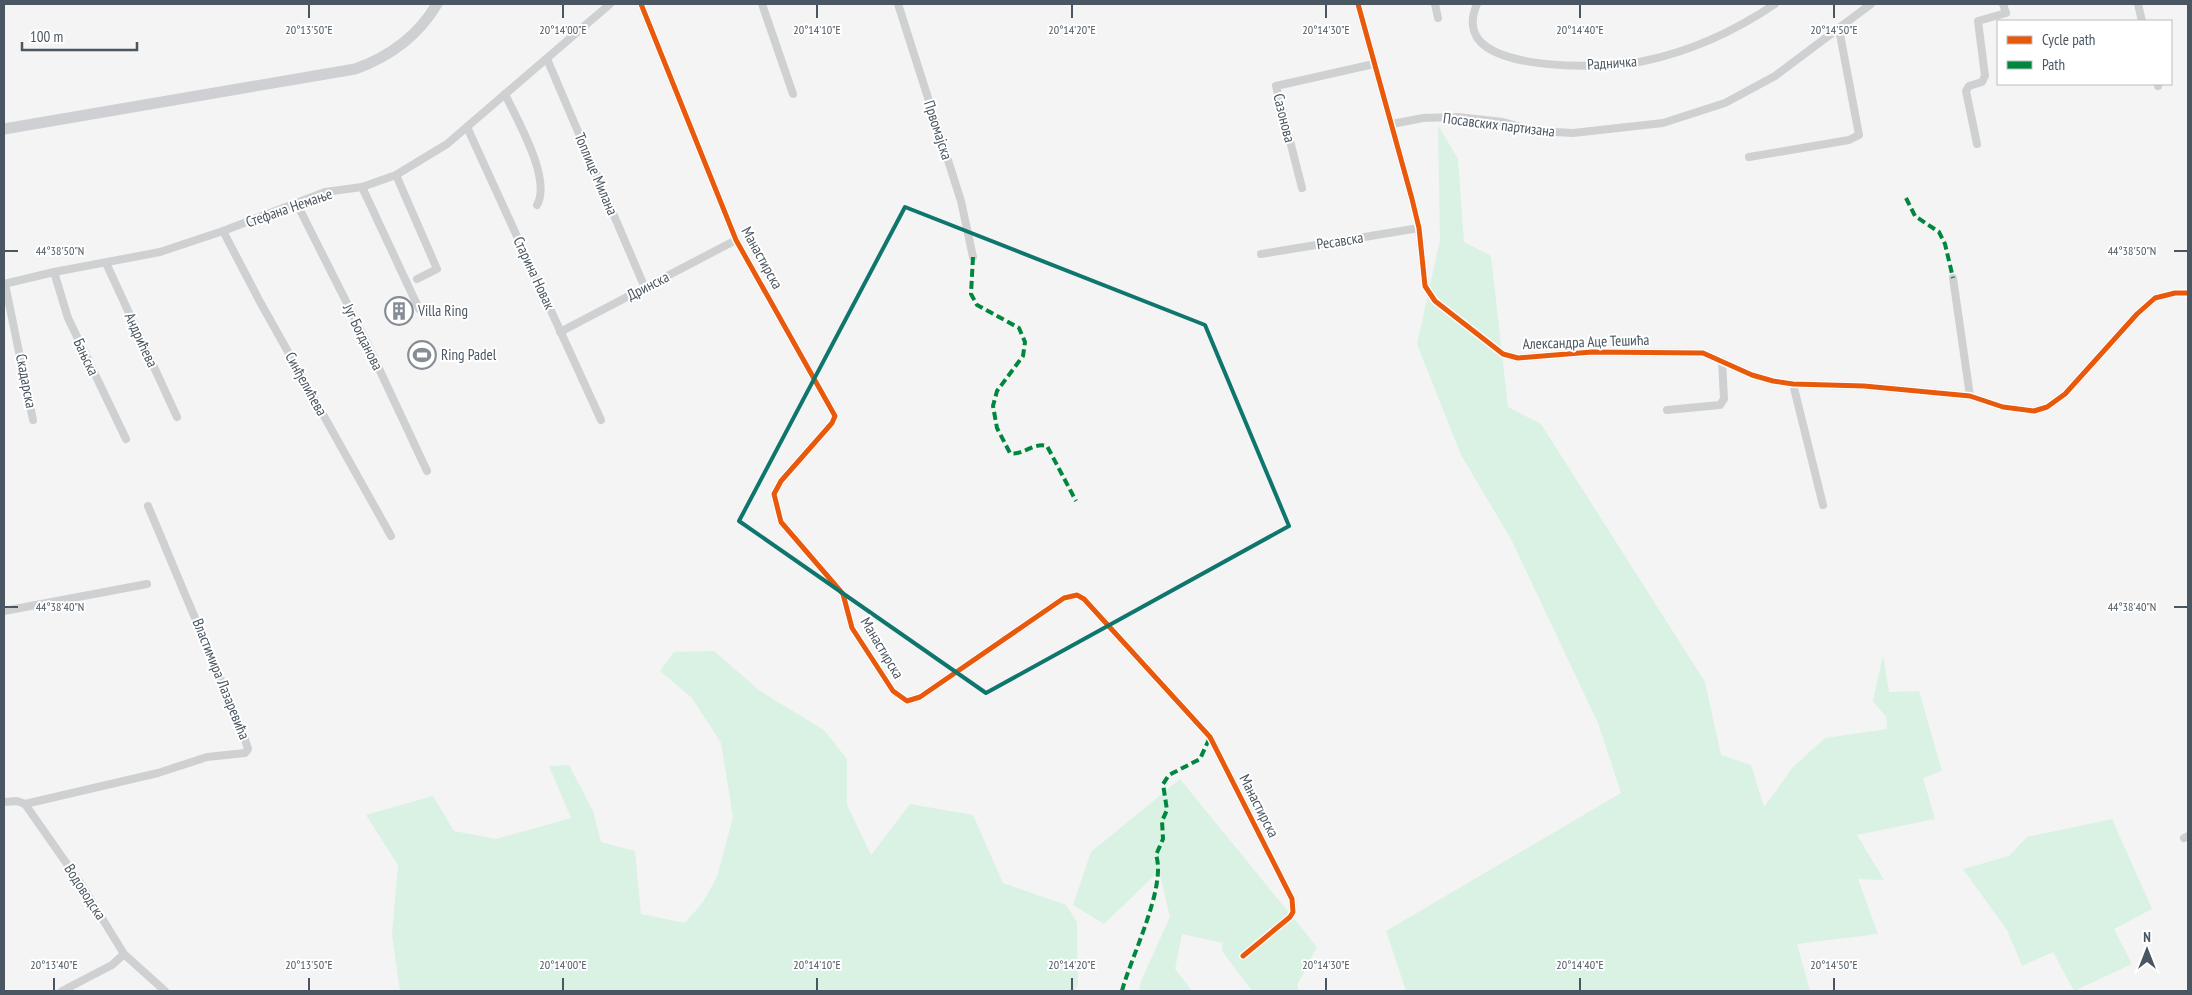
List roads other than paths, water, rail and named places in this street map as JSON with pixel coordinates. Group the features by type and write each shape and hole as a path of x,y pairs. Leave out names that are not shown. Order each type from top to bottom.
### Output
{"main road":[{"path":"4,129 355,69 370,64 399,47 419,28 436,4"}],"street":[{"name":"Стефана Немање","path":"5,284 54,272 160,252 223,231 325,192 362,187 396,175 446,144 610,4"},
{"name":"Манастирска","path":"641,4 736,240 834,416 832,423 781,482 774,494 781,522 843,594 852,628 893,691 907,701 920,697 1064,598 1081,596 1210,737 1292,899 1293,912 1290,917 1243,956"},
{"path":"762,4 793,94"},
{"name":"Првомајска","path":"898,4 961,201 973,257"},
{"name":"Александра Аце Тешића","path":"1358,4 1419,228 1425,286 1435,301 1503,354 1518,358 1538,358 1592,352 1703,353 1752,375 1793,384 1864,386 1970,396 2027,412 2047,407 2065,394 2137,314 2155,298 2175,293 2188,293"},
{"path":"1435,4 1438,18"},
{"name":"Радничка","path":"1477,4 1473,17 1474,31 1481,41 1497,54 1527,62 1590,66 1643,61 1704,44 1744,25 1775,4"},
{"name":"Посавских партизана","path":"1392,124 1423,118 1457,117 1503,122 1536,132 1573,133 1663,123 1726,103 1775,76 1871,4"},
{"path":"1977,144 1966,91 1969,86 1982,82 1984,76 1978,21 2006,13 2003,4"},
{"path":"2138,4 2142,20"},
{"path":"1749,157 1849,140 1859,135 1839,29"},
{"name":"Топлице Милана","path":"547,59 645,288"},
{"name":"Сазонова","path":"1302,188 1276,86 1374,64"},
{"path":"506,94 539,172 542,196 537,205"},
{"name":"Старина Новак","path":"466,127 601,420"},
{"path":"396,175 437,269 417,279"},
{"path":"348,180 348,189"},
{"path":"362,187 419,309"},
{"name":"Југ Богданова","path":"296,204 366,341 427,471"},
{"name":"Ресавска","path":"1261,254 1419,228"},
{"name":"Синђелићева","path":"223,231 259,300 391,536"},
{"name":"Дринска","path":"560,332 736,240"},
{"name":"Андрићева","path":"106,263 177,417"},
{"name":"Бањска","path":"54,272 68,318 96,380 126,439"},
{"path":"1953,278 1970,396"},
{"name":"Скадарска","path":"5,284 33,420"},
{"path":"1667,410 1720,405 1724,399 1722,360"},
{"path":"1793,384 1822,505"},
{"name":"Властимира Лазаревића","path":"25,804 158,773 207,757 245,753 248,749 184,588 148,506"},
{"path":"4,610 147,584"},
{"path":"4,802 17,801 25,804"},
{"name":"Водоводска","path":"25,804 81,884 124,954 165,991"},
{"path":"62,991 112,965 124,954"}],"place":[{"name":"Villa Ring","path":"399,311"},
{"name":"Ring Padel","path":"422,355"}]}
